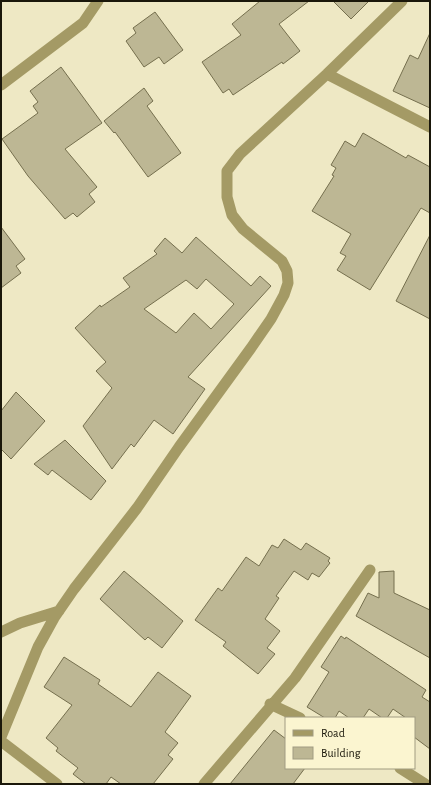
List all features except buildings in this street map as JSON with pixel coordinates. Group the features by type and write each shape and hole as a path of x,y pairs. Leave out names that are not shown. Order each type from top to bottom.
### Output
{"street":[{"path":"1,85 83,23 98,1"},
{"path":"1,736 38,647 59,611 137,508 179,447 272,319 284,295 288,283 287,271 282,261 243,229 232,215 227,197 227,171 240,154 327,74 402,1"},
{"path":"327,74 430,127"},
{"path":"204,784 270,704 295,678 370,570"},
{"path":"1,632 20,623 59,611"},
{"path":"270,704 298,717"},
{"path":"1,741 57,784"},
{"path":"402,769 425,784"}]}
